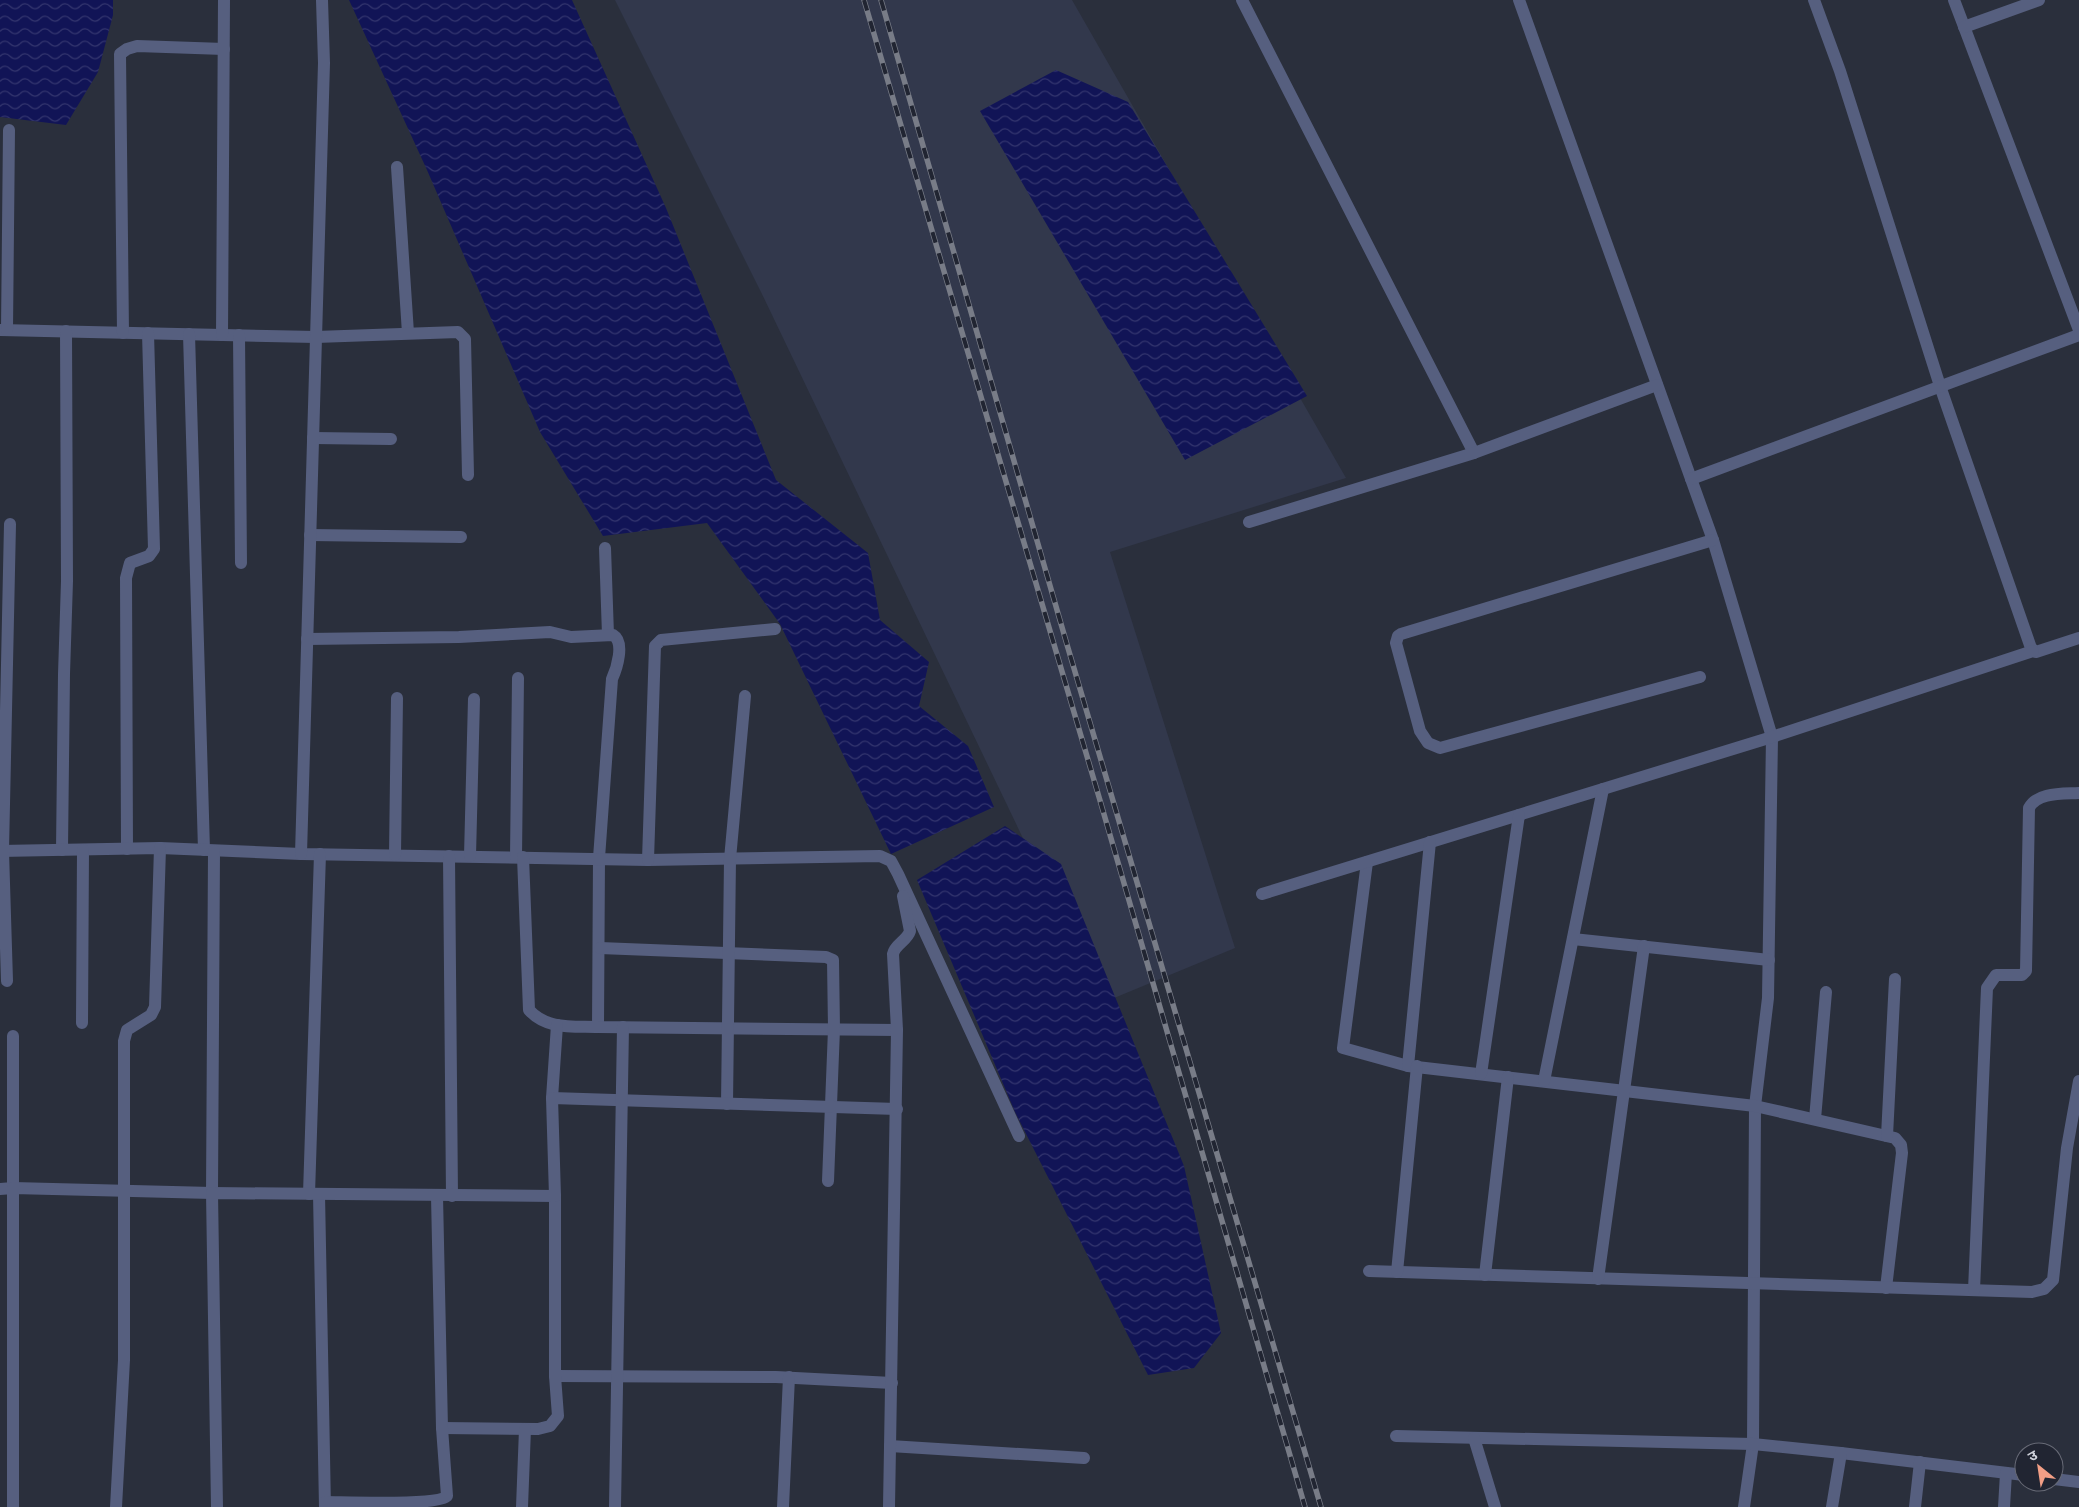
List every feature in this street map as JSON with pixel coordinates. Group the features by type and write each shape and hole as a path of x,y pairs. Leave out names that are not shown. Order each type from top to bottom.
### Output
{"street":[{"path":"222,335 224,0"},
{"path":"301,854 324,63 322,0"},
{"path":"1242,0 1474,453"},
{"path":"1519,0 1713,540 1772,737 1768,998 1755,1106 1756,1284 1753,1444 1744,1507"},
{"path":"1814,0 1840,71 1940,386 2033,651"},
{"path":"1954,0 2079,330"},
{"path":"1964,27 2039,0"},
{"path":"123,333 120,54 127,48 137,46 224,49"},
{"path":"10,130 3,330 316,337 458,332 464,336 468,475"},
{"path":"397,167 408,333"},
{"path":"62,850 67,581 66,331"},
{"path":"127,849 126,578 130,562 149,556 154,550 148,333"},
{"path":"189,334 209,850 216,1507"},
{"path":"239,335 241,563"},
{"path":"1691,479 2079,335"},
{"path":"1249,522 1474,453 1658,385"},
{"path":"313,438 391,439"},
{"path":"7,981 2,851 10,524"},
{"path":"310,534 461,537"},
{"path":"1700,677 1440,748 1428,743 1420,731 1396,643 1398,636 1401,634 1713,540"},
{"path":"605,548 608,636"},
{"path":"648,860 655,646 661,640 775,629"},
{"path":"307,639 459,637 550,632 571,636 613,635 619,642 616,670 612,679 599,858 600,948 598,1027"},
{"path":"1262,894 1772,737 2033,651 2038,652 2079,638"},
{"path":"518,678 519,857 529,1010 539,1020 557,1025 623,1028 897,1030"},
{"path":"727,1104 730,859 745,696"},
{"path":"395,855 396,698"},
{"path":"470,856 474,699"},
{"path":"1544,1081 1603,789"},
{"path":"1974,1290 1987,988 1996,975 2022,975 2026,971 2029,808 2032,802 2046,796 2079,793"},
{"path":"1481,1074 1519,815"},
{"path":"1397,1272 1430,842"},
{"path":"2,851 160,848 301,854 648,860 880,856 890,861 898,874 1019,1136"},
{"path":"116,1507 124,1360 124,1041 127,1030 151,1015 155,1007 160,848"},
{"path":"82,1023 83,850"},
{"path":"320,854 314,1194 325,1504 420,1502 446,1497 442,1428 437,1196"},
{"path":"449,856 452,1196"},
{"path":"1368,862 1342,1046 1344,1049 1412,1066 1755,1106 1895,1138 1901,1145 1902,1154 1886,1288"},
{"path":"889,1507 897,1109 897,1030 893,952 910,931 898,874"},
{"path":"1573,939 1769,960"},
{"path":"1598,1278 1644,946"},
{"path":"600,948 830,958 834,963 834,1029 828,1182"},
{"path":"1887,1136 1895,979"},
{"path":"1815,1119 1826,992"},
{"path":"442,1428 538,1429 550,1426 558,1416 555,1376 555,1196 552,1098 557,1025"},
{"path":"615,1507 623,1028"},
{"path":"13,1507 6,1188 14,1036"},
{"path":"1485,1275 1508,1077"},
{"path":"1369,1271 2032,1292 2044,1289 2053,1280 2067,1148 2079,1081"},
{"path":"552,1098 897,1109"},
{"path":"6,1188 212,1193 555,1196"},
{"path":"555,1376 789,1377 892,1383"},
{"path":"783,1507 789,1377"},
{"path":"522,1507 525,1429"},
{"path":"1396,1436 1753,1444 1841,1452 2014,1474"},
{"path":"1474,1438 1495,1507"},
{"path":"890,1446 1084,1458"},
{"path":"1832,1507 1841,1452"},
{"path":"1915,1507 1920,1462"},
{"path":"2004,1507 2006,1473"},
{"path":"2064,1480 2079,1482"}],"shaded area":[{"path":"615,0 1072,0 1346,478 1110,552 1235,948 1102,1003 761,292"}],"water":[{"path":"0,0 113,0 113,15 98,72 66,125 0,117"},
{"path":"349,0 572,0 666,208 776,480 868,553 880,620 929,662 919,706 968,746 994,807 891,854 780,624 707,523 603,536 540,432 427,170"},
{"path":"1056,70 1128,102 1307,396 1185,460 980,111"},
{"path":"1005,826 1061,864 1184,1166 1221,1333 1194,1368 1148,1375 1015,1112 917,880"}],"railway":[{"path":"864,0 1099,797 1305,1507"},
{"path":"881,0 1068,648 1321,1507"}]}
